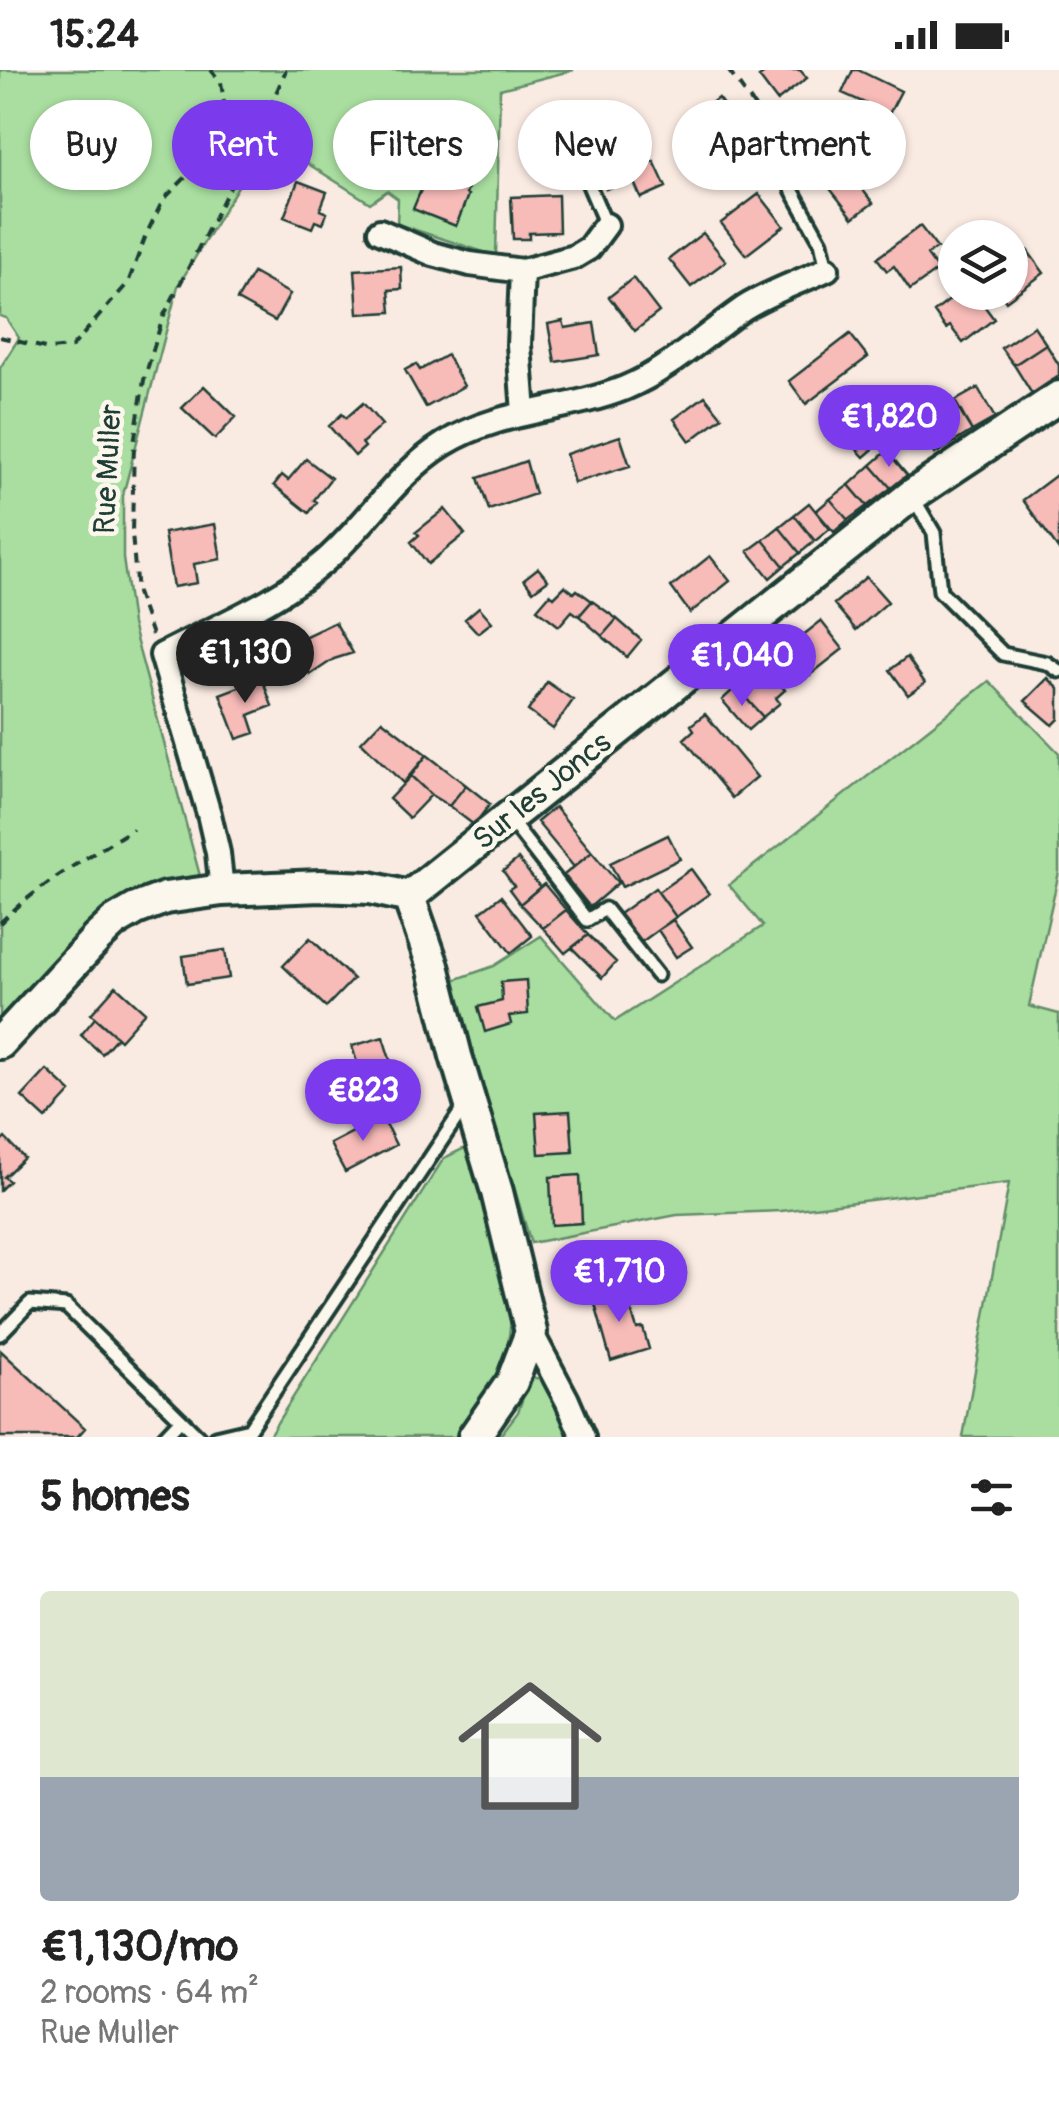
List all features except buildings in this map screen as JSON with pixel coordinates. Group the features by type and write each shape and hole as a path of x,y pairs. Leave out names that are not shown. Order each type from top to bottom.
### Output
{"street":[{"path":"380,230 432,254 522,271 574,258 589,248 606,225"},
{"path":"222,890 209,814 162,655 308,575 359,527 398,481 443,444 500,418 573,405 628,387 748,306 826,269"},
{"path":"522,271 519,344 524,413"},
{"name":"Sur les Joncs","path":"409,897 912,495 1059,397"},
{"path":"0,1043 114,922 165,898 222,890 354,887 409,897 434,966 497,1192 531,1332 582,1437"},
{"path":"474,1437 512,1382 531,1332"}],"lane":[{"path":"591,190 606,225"},
{"path":"792,190 821,242 826,269"},
{"path":"912,495 934,532 940,590 1003,654 1047,663 1059,671"},
{"path":"508,818 587,920 605,910 657,974"},
{"path":"215,1437 249,1429 470,1099"},
{"path":"0,1334 30,1303 66,1306 200,1437"},
{"path":"164,1437 181,1419"}],"path":[{"path":"0,337 49,349 72,347 128,283 163,200 203,160 225,110 221,82 211,70"},
{"name":"Rue Muller","path":"162,655 138,593 132,534 134,443 144,380 163,317 263,123 286,70"},
{"path":"728,70 750,100"},
{"path":"0,924 79,863 133,829"}],"green space":[{"path":"0,70 574,70 500,89 498,172 498,100 333,100 333,180 313,167 313,100 172,100 172,190 236,190 178,286 123,495 123,558 132,624 200,876 136,894 84,929 0,1018 0,368 19,338 6,318 0,316"},
{"path":"349,190 498,190 496,256 397,224 398,199 387,191 370,203"},
{"path":"989,681 1059,753 1059,872 1029,1006 1059,1014 1059,1437 963,1437 1009,1183 781,1211 677,1215 531,1243 451,981 494,966 541,936 615,1021 763,926 729,885"},
{"path":"471,1145 514,1296 504,1376 461,1437 268,1437 444,1158"},
{"path":"530,1377 547,1380 570,1437 499,1437 518,1412"}]}
